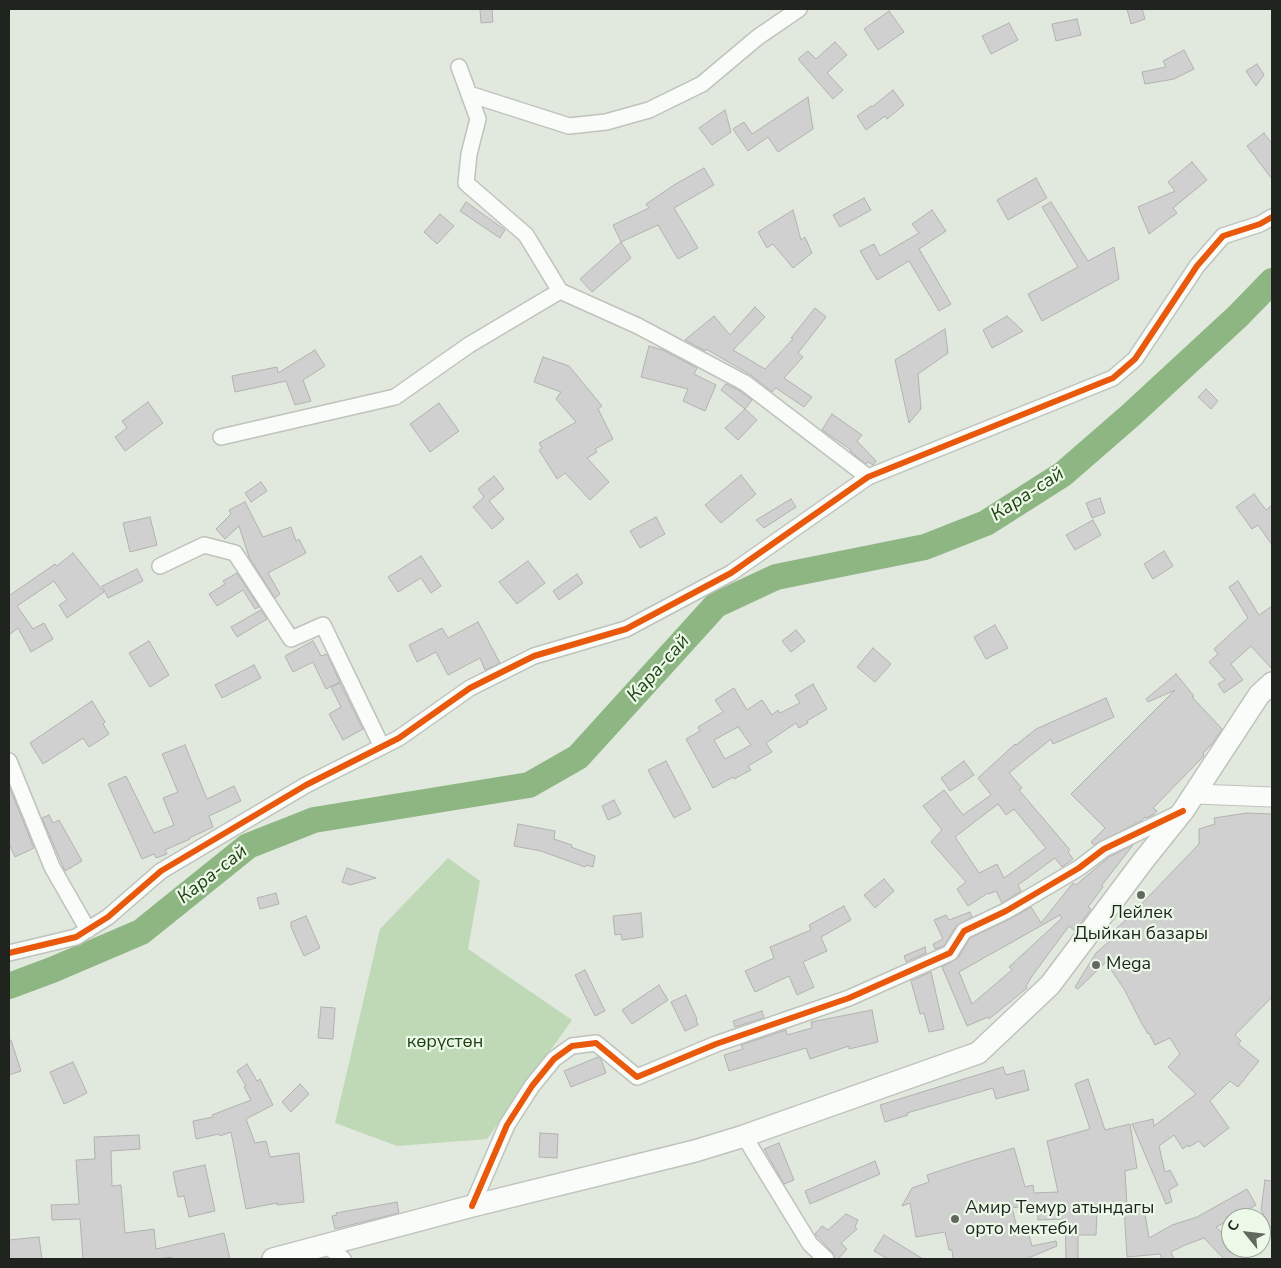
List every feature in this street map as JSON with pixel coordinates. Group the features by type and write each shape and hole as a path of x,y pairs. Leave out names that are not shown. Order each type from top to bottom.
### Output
{"main road":[{"path":"273,1259 472,1206 695,1151 744,1136 978,1053 1050,985 1196,794 1259,695 1272,683"}],"street":[{"path":"469,94 569,126 606,122 649,110 702,84 758,37 799,9"},
{"path":"459,67 478,120 469,154 466,183 526,235 560,291 638,326 745,383 868,477"},
{"path":"9,953 76,937 108,918 161,871 306,785 399,738 470,688 534,656 626,629 731,573 868,477 1113,378 1135,359 1197,266 1223,236 1260,224 1272,217"},
{"path":"221,437 395,396 469,345 560,291"},
{"path":"160,566 204,545 235,553 291,639 323,625 382,747"},
{"path":"9,761 52,867 88,930"},
{"path":"1196,794 1272,797"},
{"path":"472,1206 507,1124 532,1086 554,1059 572,1046 596,1043 637,1077 716,1044 849,998 950,953 964,931 1014,906 1079,868 1104,849 1183,811"},
{"path":"744,1136 810,1244 826,1259"},
{"path":"326,1245 343,1259"}],"green space":[{"name":"көрүстөн","path":"448,858 480,881 468,949 572,1020 487,1139 397,1146 335,1123 380,929"}],"building":[{"path":"480,9 492,9 493,22 481,23"},
{"path":"1127,9 1142,9 1145,19 1131,24"},
{"path":"889,11 904,32 878,50 864,29"},
{"path":"1077,19 1081,35 1056,41 1052,24"},
{"path":"1009,23 1018,40 991,54 982,36"},
{"path":"835,42 847,55 827,73 843,90 833,99 798,59 808,51 816,59"},
{"path":"1184,50 1194,69 1174,79 1145,84 1142,72 1166,67 1163,61"},
{"path":"1257,64 1264,75 1256,86 1246,71"},
{"path":"893,90 904,105 887,119 885,116 866,130 857,116"},
{"path":"808,97 813,129 778,152 768,137 748,151 733,129 744,122 752,134"},
{"path":"725,110 731,132 712,145 699,128"},
{"path":"1264,133 1272,144 1272,179 1247,146"},
{"path":"1192,162 1207,180 1173,208 1177,213 1149,234 1138,207 1175,191 1168,182"},
{"path":"704,168 714,185 674,208 698,248 678,259 658,225 621,242 613,225 649,208 646,204"},
{"path":"1036,178 1047,198 1008,220 997,200"},
{"path":"864,198 871,210 840,227 833,215"},
{"path":"466,202 505,230 500,238 460,211"},
{"path":"1051,202 1088,261 1114,247 1119,279 1042,321 1028,294 1078,267 1042,207"},
{"path":"793,210 801,240 805,237 812,253 793,268 773,244 767,248 758,232"},
{"path":"932,210 946,231 919,249 951,304 939,311 909,261 877,280 860,251 874,244 880,256 919,233 912,224"},
{"path":"440,214 454,226 437,244 424,232"},
{"path":"621,242 631,258 592,292 580,279"},
{"path":"755,307 765,317 733,350 765,369 793,339 791,338 815,308 826,317 798,353 803,357 784,378 812,397 804,407 776,388 772,392 751,375 706,349 705,351 685,340 714,316 730,335"},
{"path":"1007,316 1023,331 992,348 983,330"},
{"path":"945,329 948,353 918,374 921,409 909,423 895,360"},
{"path":"649,346 663,350 697,368 694,374 716,385 705,411 683,401 688,389 641,377"},
{"path":"315,350 325,366 303,380 311,401 295,405 286,381 235,392 232,376 277,367 278,373"},
{"path":"543,357 569,366 602,406 598,409 613,439 595,449 597,452 587,458 609,482 590,500 565,473 557,479 539,450 542,448 539,443 576,422 556,399 561,392 534,382"},
{"path":"726,384 752,400 745,409 721,390"},
{"path":"1206,389 1218,401 1211,409 1198,397"},
{"path":"148,402 163,423 125,451 115,437 127,428 122,421"},
{"path":"439,403 459,431 430,452 410,424"},
{"path":"745,409 757,420 738,440 725,428"},
{"path":"832,414 862,435 857,441 876,461 873,465 868,462 866,464 851,450 822,430"},
{"path":"741,475 756,494 721,523 705,505"},
{"path":"494,476 504,489 489,501 504,519 492,529 473,507 484,497 478,489"},
{"path":"261,482 267,491 251,502 245,493"},
{"path":"1254,494 1266,510 1272,505 1272,545 1258,525 1252,529 1236,507"},
{"path":"1100,498 1105,513 1092,518 1086,503"},
{"path":"791,499 796,507 764,528 756,520"},
{"path":"245,502 263,537 291,527 296,541 299,539 306,553 268,573 280,594 275,598 249,557 239,526 225,539 216,529 231,514 229,510"},
{"path":"150,517 157,545 130,552 123,523"},
{"path":"656,517 665,534 640,548 630,531"},
{"path":"1093,520 1101,535 1075,550 1066,535"},
{"path":"1164,551 1173,566 1153,579 1144,564"},
{"path":"73,553 104,592 67,618 59,605 67,600 54,581 17,606 33,629 44,623 53,639 31,652 18,628 9,635 9,593 10,595 55,564 57,566"},
{"path":"421,556 441,586 431,593 421,578 398,592 388,577"},
{"path":"528,561 545,583 517,604 499,582"},
{"path":"137,569 143,581 108,598 102,586"},
{"path":"237,573 259,607 255,609 243,590 217,606 209,594 225,584 223,581"},
{"path":"577,574 583,583 559,600 553,591"},
{"path":"1238,581 1259,615 1272,606 1272,669 1251,646 1231,664 1243,680 1224,693 1218,684 1225,680 1209,662 1218,654 1214,649 1248,618 1229,587"},
{"path":"261,610 267,619 237,637 231,627"},
{"path":"478,622 500,663 485,670 480,658 448,675 436,652 417,662 409,645 442,628 448,638"},
{"path":"995,625 1008,648 986,659 974,637"},
{"path":"796,630 805,641 791,652 782,641"},
{"path":"149,641 169,675 150,687 129,653"},
{"path":"313,641 321,656 327,654 340,682 326,689 313,662 293,672 285,656"},
{"path":"873,648 891,664 875,682 857,667"},
{"path":"254,665 261,678 222,698 215,685"},
{"path":"1176,674 1194,696 1192,697 1222,729 1203,753 1204,756 1153,808 1157,811 1153,815 1145,817 1141,821 1094,845 1091,842 1105,828 1071,794 1175,690 1148,702 1146,699"},
{"path":"340,683 363,729 343,740 329,714 341,707 331,687"},
{"path":"813,684 827,709 807,721 808,723 799,728 796,723 766,743 772,752 748,766 751,770 713,788 686,739 700,731 698,727 723,712 715,700 734,688 747,710 762,700 772,715 778,710 780,713 800,703 795,695","holes":["738,727 751,745 725,759 714,740"]},
{"path":"1106,698 1114,717 1053,744 1051,739 1009,773 1022,788 1019,790 1070,850 1068,852 1073,859 1062,867 1055,858 1018,885 1021,891 1002,903 996,891 988,893 968,906 957,889 966,882 931,842 942,830 923,806 944,790 963,815 991,795 978,778 1015,744 1036,729","holes":["998,804 1006,815 1014,809 1046,848 1004,878 997,864 979,873 955,837"]},
{"path":"92,701 105,722 103,724 109,734 89,747 83,738 43,764 30,743"},
{"path":"185,745 207,799 234,786 241,801 209,816 213,827 165,850 167,854 156,858 154,854 142,859 108,784 126,776 154,833 174,825 163,798 178,792 162,754"},
{"path":"666,761 691,809 674,818 648,770"},
{"path":"964,761 974,775 950,791 941,778"},
{"path":"9,786 34,848 15,857 9,844"},
{"path":"614,800 621,814 608,820 602,806"},
{"path":"1247,813 1272,814 1272,997 1235,1035 1241,1041 1238,1044 1259,1061 1238,1087 1230,1081 1210,1101 1229,1128 1204,1147 1199,1141 1183,1149 1174,1135 1159,1146 1165,1172 1170,1170 1178,1185 1169,1190 1172,1202 1166,1204 1132,1124 1153,1119 1154,1126 1196,1094 1168,1067 1180,1054 1170,1038 1155,1045 1124,989 1106,962 1078,989 1075,987 1096,953 1111,940 1108,936 1128,918 1199,844 1199,829 1215,824 1214,818"},
{"path":"49,815 53,823 59,820 82,861 65,871 42,818"},
{"path":"518,824 555,831 554,839 595,856 593,867 586,865 585,867 541,851 514,846"},
{"path":"1133,845 1102,885 1103,887 1088,907 1091,909 1075,931 1069,926 1032,976 1026,986 1027,988 989,1019 988,1017 967,1026 942,967 958,958 970,938 1031,907 1041,923 1073,883 1076,885 1109,857","holes":["1060,915 1062,918 1009,967 1012,970 972,1004 959,972"]},
{"path":"347,868 376,878 350,885 342,882"},
{"path":"884,879 894,891 875,908 864,895"},
{"path":"276,893 279,904 260,909 257,898"},
{"path":"844,906 851,920 821,937 827,951 803,962 814,987 797,995 789,976 755,992 745,971 774,958 770,947 811,930 809,925"},
{"path":"970,912 972,917 956,926 944,946 935,949 933,944 943,939 934,920 946,915 949,920"},
{"path":"641,913 643,937 622,940 621,934 615,935 613,916"},
{"path":"306,916 320,948 304,956 291,927 291,922"},
{"path":"925,947 926,953 906,962 904,956"},
{"path":"585,970 605,1011 595,1016 575,975"},
{"path":"931,972 944,1029 929,1032 924,1013 920,1014 911,981"},
{"path":"659,985 668,1000 632,1024 622,1010"},
{"path":"686,995 698,1025 685,1031 671,1002"},
{"path":"321,1007 335,1008 333,1039 318,1038"},
{"path":"872,1010 878,1042 849,1049 849,1046 810,1059 806,1048 729,1071 724,1055 743,1049 741,1045 786,1030 787,1035 812,1028 811,1022"},
{"path":"762,1011 764,1018 735,1027 733,1021"},
{"path":"9,1040 11,1040 21,1071 9,1075"},
{"path":"598,1057 601,1059 606,1073 571,1087 564,1071"},
{"path":"73,1062 87,1093 64,1104 50,1072"},
{"path":"247,1064 257,1081 260,1079 273,1105 246,1119 255,1143 266,1141 270,1157 299,1153 304,1202 277,1205 277,1203 246,1209 231,1132 220,1136 219,1134 196,1139 193,1121 213,1117 212,1115 251,1100 244,1087 246,1086 237,1071"},
{"path":"1003,1067 1006,1075 1024,1070 1029,1090 996,1099 993,1088 907,1113 908,1115 885,1122 880,1105"},
{"path":"1088,1079 1105,1130 1130,1124 1137,1168 1125,1171 1127,1205 1143,1202 1149,1238 1172,1225 1197,1217 1247,1189 1256,1205 1251,1208 1221,1208 1221,1224 1216,1227 1221,1232 1221,1256 1204,1238 1171,1252 1174,1259 1162,1259 1160,1254 1127,1257 1124,1208 1097,1210 1096,1235 1078,1235 1078,1259 1066,1259 1065,1219 1038,1220 1037,1204 1012,1208 1018,1231 1027,1228 1032,1246 1056,1241 1057,1246 1026,1259 953,1259 952,1250 949,1250 945,1232 916,1237 910,1203 902,1206 912,1188 929,1182 927,1175 970,1161 1014,1148 1025,1187 1033,1185 1034,1193 1058,1192 1047,1141 1090,1129 1075,1084"},
{"path":"300,1084 309,1094 291,1112 282,1102"},
{"path":"540,1133 558,1134 557,1158 539,1157"},
{"path":"139,1135 140,1149 111,1151 112,1186 121,1185 125,1233 154,1229 156,1249 224,1233 230,1259 173,1259 172,1257 158,1259 83,1259 80,1219 52,1220 51,1205 79,1204 76,1160 95,1159 94,1137"},
{"path":"779,1143 794,1180 784,1184 764,1149"},
{"path":"875,1161 880,1174 810,1204 805,1191"},
{"path":"205,1165 215,1211 189,1217 184,1196 178,1197 173,1172"},
{"path":"1265,1180 1272,1181 1272,1230 1271,1208 1261,1208"},
{"path":"397,1202 399,1213 335,1229 332,1216 337,1215 336,1213"},
{"path":"846,1214 858,1220 855,1227 857,1229 841,1243 847,1249 838,1259 835,1259 833,1253 815,1234 822,1226 828,1230"},
{"path":"884,1235 923,1259 888,1259 874,1251"},
{"path":"39,1237 42,1259 9,1259 9,1240"},
{"path":"1223,1258 1248,1259 1224,1259"}],"waterway":[{"name":"Кара-сай","path":"9,986 141,932 248,846 314,820 529,785 578,757 716,605 776,577 925,547 986,523 1063,474 1132,414 1238,316 1272,281"}],"cycle path":[{"path":"9,953 76,937 108,917 161,871 306,785 399,738 470,688 534,656 626,629 731,573 868,477 1113,378 1135,359 1197,266 1223,236 1260,224 1272,217"},
{"path":"472,1206 507,1125 532,1086 554,1059 572,1046 596,1043 637,1077 716,1044 849,998 950,953 964,931 1006,911 1079,868 1104,849 1183,811"}],"place":[{"name":"Лейлек Дыйкан базары","path":"1141,895"},
{"name":"Mega","path":"1096,965"},
{"name":"Амир Темур атындагы орто мектеби","path":"955,1219"}]}
